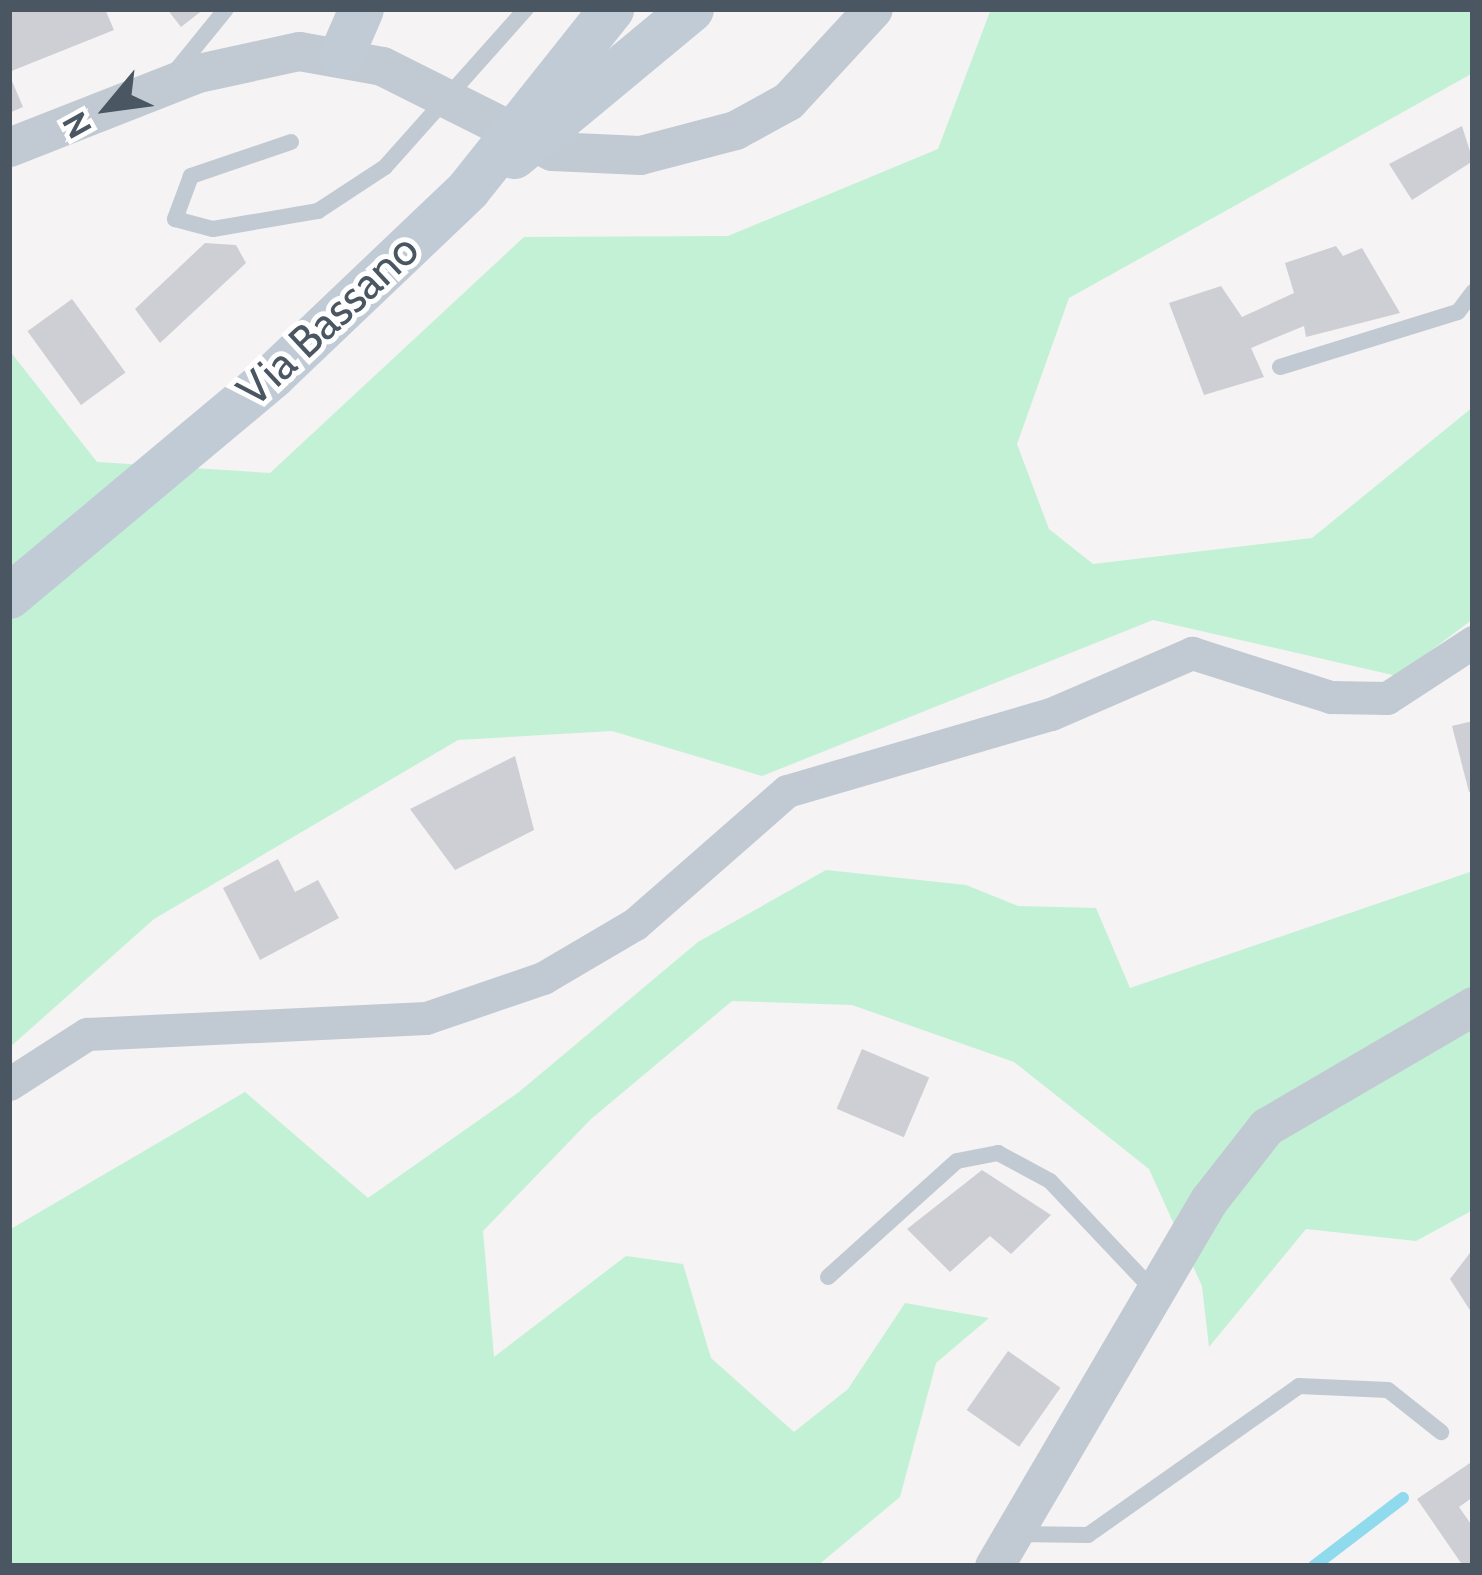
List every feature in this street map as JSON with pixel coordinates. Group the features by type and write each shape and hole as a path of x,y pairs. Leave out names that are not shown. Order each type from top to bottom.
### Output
{"main road":[{"path":"341,55 361,9"},
{"path":"468,189 587,9"},
{"name":"Via Bassano","path":"9,596 273,375 468,189 611,9"},
{"path":"468,189 607,88 691,9"}],"street":[{"path":"9,147 167,84 268,54 341,55 405,79 552,151 640,155 756,119 828,68 873,9"},
{"path":"9,1084 87,1034 426,1018 543,978 634,924 787,790 1051,714 1192,653 1331,698 1387,698 1473,642"},
{"path":"1002,1550 1154,1290 1289,1104 1473,1006"}],"lane":[{"path":"167,84 226,9"},
{"path":"291,142 191,176 175,219 213,230 319,211 385,167 526,9"},
{"path":"1280,368 1458,312 1473,292"},
{"path":"828,1276 957,1161 998,1153 1050,1181 1154,1290"},
{"path":"1002,1550 1088,1535 1300,1386 1388,1390 1441,1432"}],"green space":[{"path":"991,9 1473,9 1473,73 1069,298 1017,444 1049,529 1093,564 1312,538 1473,407 1473,619 1397,676 1153,620 762,776 612,731 458,740 154,919 9,1048 9,350 97,462 270,473 524,237 728,236 938,149"},
{"path":"826,870 966,885 1018,906 1096,908 1130,988 1473,871 1473,1210 1416,1241 1306,1229 1209,1347 1202,1286 1149,1169 1014,1062 852,1005 732,1001 591,1119 483,1231 494,1357 626,1256 683,1264 711,1358 794,1432 848,1389 905,1303 989,1318 936,1363 900,1497 817,1566 9,1566 9,1230 245,1092 368,1198 519,1092 698,942"}],"building":[{"path":"9,9 105,9 114,30 9,72"},
{"path":"167,9 204,9 181,27"},
{"path":"9,74 23,107 9,113"},
{"path":"1462,126 1473,161 1412,200 1389,164"},
{"path":"205,243 236,245 246,263 160,343 135,309"},
{"path":"1336,246 1343,256 1362,248 1400,313 1306,337 1304,326 1251,348 1264,377 1204,395 1169,303 1221,286 1242,317 1294,293 1285,263"},
{"path":"72,299 125,373 81,405 28,331"},
{"path":"1473,721 1473,791 1469,792 1452,726"},
{"path":"515,756 534,830 455,870 410,809"},
{"path":"278,859 295,892 318,880 339,918 260,960 223,888"},
{"path":"862,1049 929,1078 904,1137 837,1109"},
{"path":"982,1170 1051,1215 1011,1254 990,1236 950,1272 907,1229"},
{"path":"1473,1249 1473,1315 1450,1279"},
{"path":"1008,1351 1060,1388 1019,1447 967,1410"},
{"path":"1473,1461 1473,1497 1459,1507 1473,1527 1473,1566 1463,1566 1417,1499"}],"waterway":[{"path":"1314,1566 1403,1498"}]}
